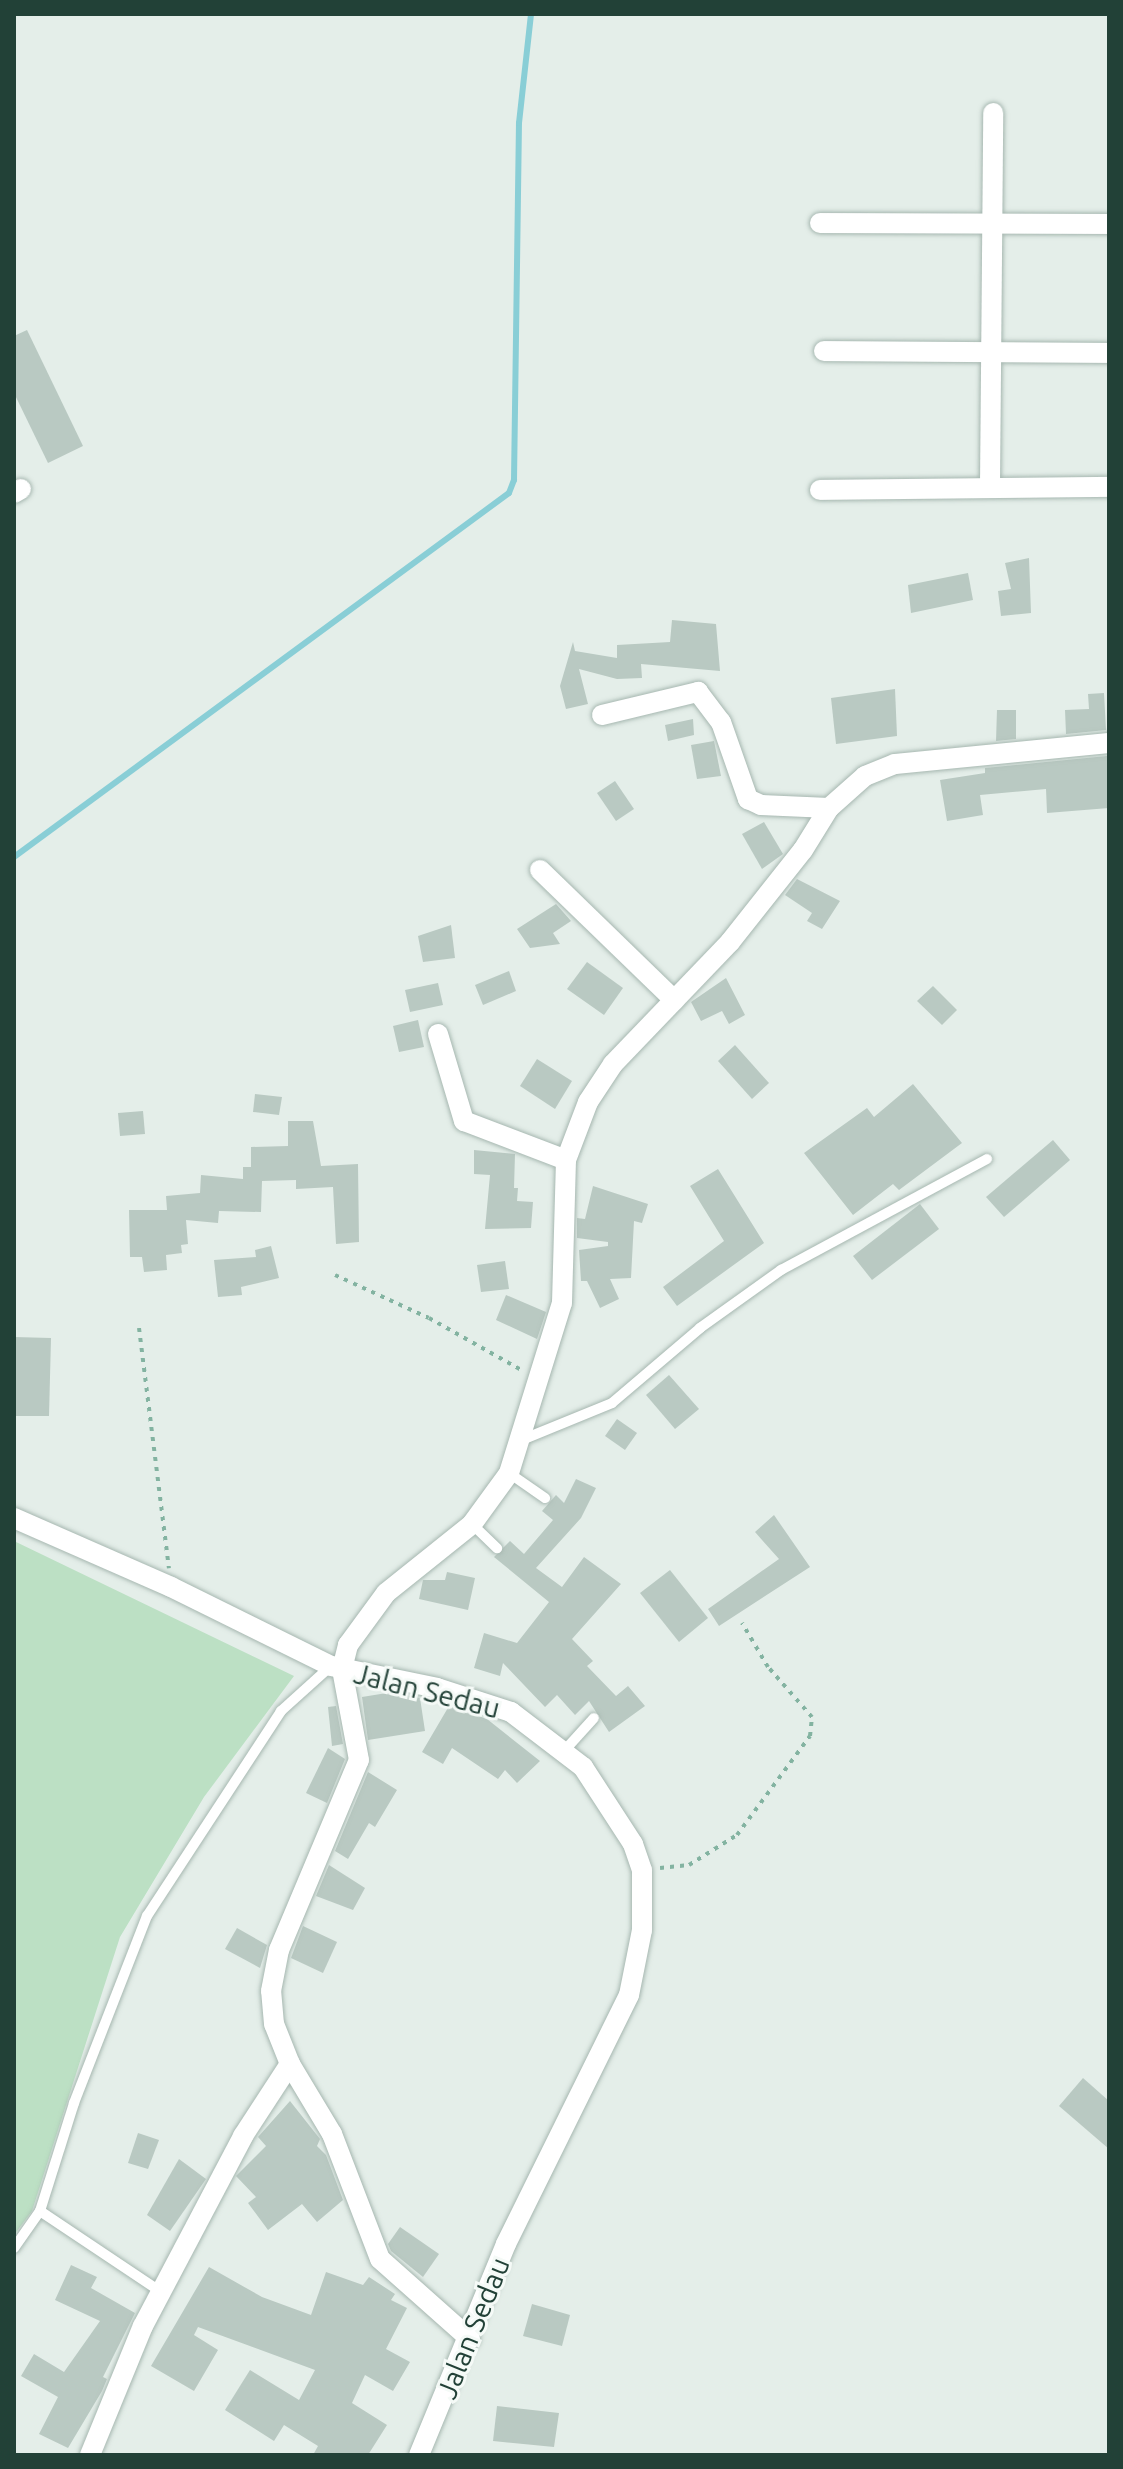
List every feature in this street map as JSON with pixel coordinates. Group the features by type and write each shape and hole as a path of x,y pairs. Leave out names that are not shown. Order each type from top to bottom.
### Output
{"street":[{"path":"990,486 993,113"},
{"path":"820,223 1109,224"},
{"path":"824,351 1109,353"},
{"path":"820,490 1109,487"},
{"path":"602,715 698,692 721,722 748,799 761,805 829,808"},
{"path":"470,2339 380,2259 332,2134 290,2064 271,2009 279,1950 359,1760 337,1667 362,1618 418,1565 472,1524 509,1473 524,1439 562,1303 566,1160 588,1102 613,1064 771,893 829,808 852,784 895,764 1109,743"},
{"path":"540,870 674,1000"},
{"path":"438,1034 464,1121 566,1160"},
{"name":"Jalan Sedau","path":"14,1518 171,1587 337,1667 488,1702 565,1750 618,1814 642,1870 642,1930 629,1995 519,2217 419,2455"},
{"path":"90,2455 161,2292 236,2149 290,2064"}],"lane":[{"path":"524,1439 612,1403 700,1328 781,1270 987,1159"},
{"path":"509,1473 545,1498"},
{"path":"472,1524 497,1548"},
{"path":"14,2248 40,2211 74,2103 147,1916 281,1711 337,1667"},
{"path":"565,1750 594,1718"},
{"path":"40,2211 161,2292"}],"path":[{"path":"335,1275 429,1318 539,1380"},
{"path":"139,1328 171,1587"},
{"path":"642,1870 689,1865 737,1835 810,1736 812,1717 768,1667 742,1623"}],"green space":[{"path":"14,1541 294,1676 204,1797 120,1937 32,2211 14,2235"}],"building":[{"path":"27,330 83,446 48,463 14,393 14,336"},
{"path":"1029,558 1031,613 1001,616 998,591 1011,589 1005,563"},
{"path":"968,573 973,600 911,613 908,585"},
{"path":"672,620 716,624 720,671 641,664 642,678 617,679 579,669 588,704 566,709 560,686 573,642 575,651 617,658 617,645 670,642"},
{"path":"895,689 897,736 836,744 831,698"},
{"path":"1104,693 1106,730 1066,734 1065,710 1089,709 1088,694"},
{"path":"997,710 1016,710 1016,739 996,741"},
{"path":"693,719 694,735 668,741 665,725"},
{"path":"714,741 721,776 697,779 691,745"},
{"path":"1107,756 1109,808 1047,813 1046,789 980,795 983,815 947,821 940,780 985,773 985,768"},
{"path":"615,781 634,809 616,821 597,793"},
{"path":"764,822 783,854 762,869 742,834"},
{"path":"797,879 840,901 822,929 807,921 812,913 785,895"},
{"path":"556,904 571,921 553,933 560,944 530,948 517,929"},
{"path":"451,925 455,958 423,962 418,936"},
{"path":"587,962 623,988 604,1015 567,989"},
{"path":"509,971 516,991 483,1005 475,985"},
{"path":"726,978 745,1015 729,1024 722,1011 701,1021 691,1002"},
{"path":"438,983 443,1005 410,1012 405,990"},
{"path":"933,986 957,1010 942,1025 917,1001"},
{"path":"418,1020 424,1047 399,1052 393,1026"},
{"path":"735,1045 769,1083 752,1099 718,1061"},
{"path":"537,1059 572,1081 555,1109 520,1086"},
{"path":"913,1084 962,1143 899,1190 893,1184 853,1215 804,1153 867,1108 874,1117"},
{"path":"255,1094 282,1097 279,1115 253,1112"},
{"path":"143,1111 145,1134 120,1136 118,1113"},
{"path":"288,1121 313,1121 321,1166 358,1164 359,1242 336,1244 333,1187 296,1189 296,1180 262,1181 261,1212 219,1211 218,1223 186,1220 188,1244 181,1245 182,1253 166,1255 167,1270 144,1272 142,1257 130,1257 129,1210 167,1210 166,1196 200,1193 201,1175 243,1179 243,1167 251,1167 251,1147 288,1146"},
{"path":"1053,1140 1070,1160 1004,1217 986,1197"},
{"path":"474,1150 515,1154 514,1188 518,1188 517,1201 533,1202 531,1228 485,1229 490,1175 474,1174"},
{"path":"718,1169 764,1243 677,1306 663,1287 724,1241 690,1186"},
{"path":"593,1186 648,1204 642,1223 634,1221 631,1278 610,1279 619,1299 600,1308 587,1281 581,1281 579,1250 608,1246 608,1242 577,1238 577,1218 585,1219"},
{"path":"920,1204 939,1229 872,1280 853,1256"},
{"path":"271,1246 279,1278 241,1287 242,1295 218,1297 214,1260 256,1257 255,1250"},
{"path":"505,1261 509,1289 481,1292 477,1265"},
{"path":"506,1295 546,1312 537,1339 496,1320"},
{"path":"14,1337 51,1338 49,1416 14,1416"},
{"path":"669,1375 699,1409 675,1429 646,1395"},
{"path":"617,1419 637,1433 625,1450 605,1436"},
{"path":"576,1479 596,1488 581,1518 536,1568 562,1587 584,1557 621,1584 572,1639 593,1661 587,1666 616,1696 628,1686 645,1706 609,1732 589,1701 575,1715 557,1695 545,1707 503,1663 500,1676 474,1668 484,1633 517,1643 549,1602 494,1557 510,1541 524,1554 553,1520 542,1511 556,1495 564,1503"},
{"path":"774,1515 810,1567 719,1626 708,1609 779,1559 755,1532"},
{"path":"670,1570 708,1618 679,1642 640,1593"},
{"path":"447,1572 475,1578 468,1610 419,1599 423,1580 445,1580"},
{"path":"393,1692 420,1698 425,1731 368,1740 362,1697"},
{"path":"336,1706 343,1744 332,1746 328,1707"},
{"path":"449,1706 487,1719 540,1761 517,1783 505,1770 498,1779 452,1748 443,1764 422,1752"},
{"path":"328,1748 345,1759 327,1803 306,1793"},
{"path":"368,1772 397,1790 375,1827 369,1823 348,1859 335,1851"},
{"path":"329,1865 365,1888 353,1910 316,1896"},
{"path":"303,1926 337,1942 323,1973 291,1958"},
{"path":"237,1928 267,1945 260,1968 225,1949"},
{"path":"1083,2078 1109,2101 1109,2149 1059,2106"},
{"path":"290,2101 320,2139 317,2146 326,2155 343,2200 317,2222 302,2204 268,2230 248,2203 256,2197 236,2176 266,2146 258,2137"},
{"path":"138,2133 159,2140 148,2169 128,2163"},
{"path":"179,2159 206,2179 170,2231 147,2215"},
{"path":"400,2227 439,2254 423,2277 391,2251 388,2244"},
{"path":"71,2265 97,2277 91,2288 135,2313 103,2377 107,2379 102,2391 68,2448 39,2434 58,2397 21,2376 34,2354 64,2372 100,2321 55,2300"},
{"path":"209,2267 262,2297 311,2315 326,2272 363,2285 369,2277 395,2294 391,2300 407,2308 386,2349 410,2362 393,2391 365,2375 352,2403 387,2425 368,2455 313,2455 318,2446 284,2425 274,2441 225,2410 250,2370 299,2400 315,2370 198,2327 194,2335 218,2350 194,2391 151,2366"},
{"path":"532,2304 570,2315 562,2346 523,2336"},
{"path":"497,2406 559,2413 554,2447 493,2441"}],"waterway":[{"path":"14,857 509,493 514,480 519,123 531,14"}]}
